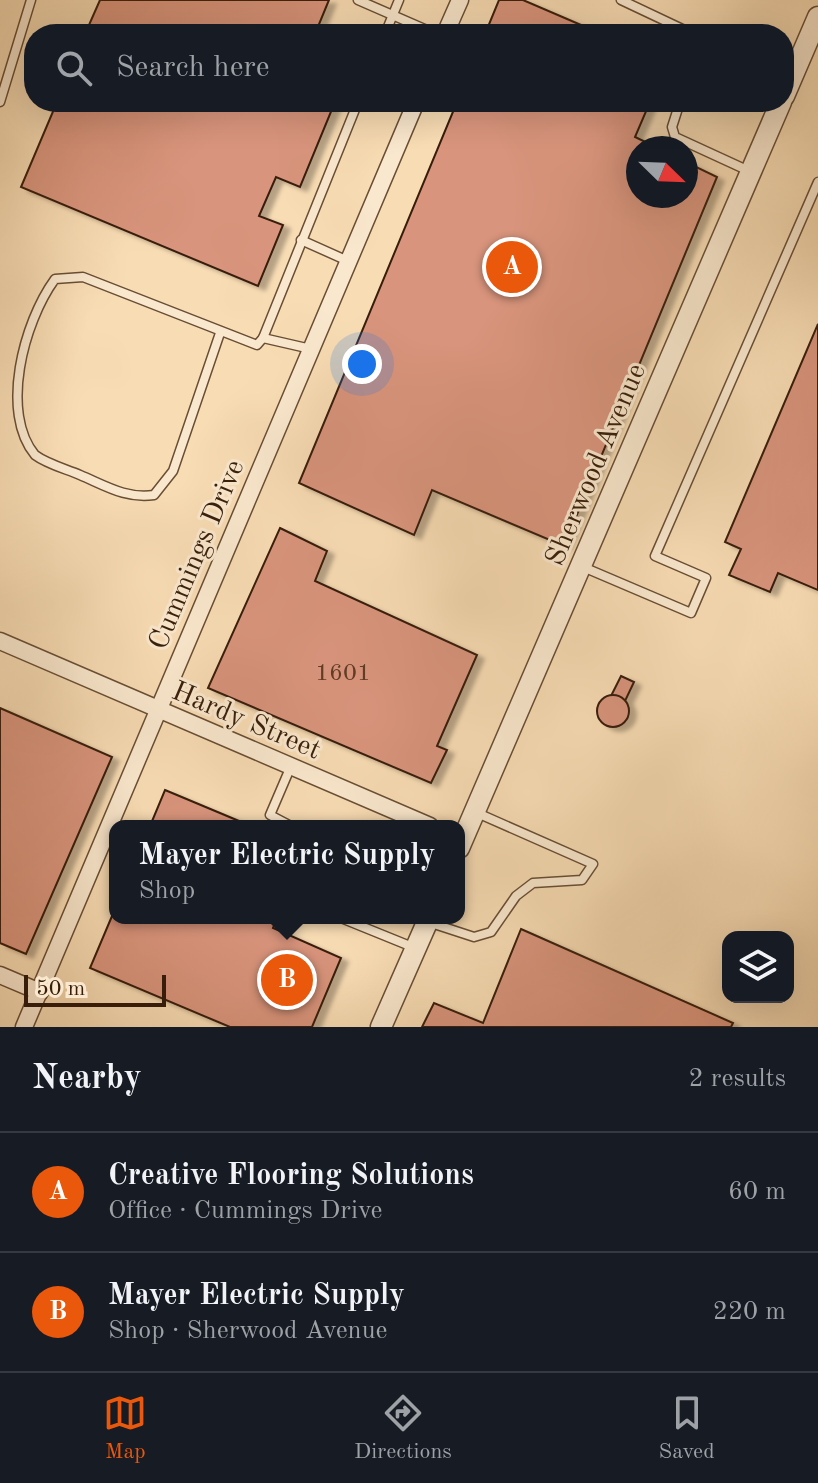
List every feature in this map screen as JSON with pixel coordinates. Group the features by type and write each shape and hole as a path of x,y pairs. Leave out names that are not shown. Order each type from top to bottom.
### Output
{"street":[{"path":"449,24 460,0"},
{"path":"794,73 818,17"},
{"name":"Cummings Drive","path":"111,820 412,112"},
{"name":"Sherwood Avenue","path":"465,832 777,112"},
{"name":"Hardy Street","path":"0,641 416,820"},
{"name":"Cummings Drive","path":"24,1027 109,825"},
{"path":"381,1027 426,924"},
{"path":"0,975 40,992"}],"lane":[{"path":"0,102 31,0"},
{"path":"358,0 412,24"},
{"path":"389,24 399,0"},
{"path":"621,0 672,24"},
{"path":"5,387 30,313 55,279 83,277 257,345 263,338 354,112"},
{"path":"677,112 672,127 675,137 751,172"},
{"path":"581,566 691,613 706,578 655,556 818,182"},
{"path":"301,240 348,261"},
{"path":"7,400 11,424 34,454 132,498 154,495 173,471 220,333"},
{"path":"263,338 311,349"},
{"path":"280,820 270,815 291,766"},
{"path":"439,924 474,937 491,932 516,896 533,883 582,880 593,864 475,812"},
{"path":"356,924 415,948"}],"building":[{"path":"100,0 329,0 319,24 89,24"},
{"path":"499,0 523,0 579,24 489,24"},
{"path":"53,112 331,112 300,187 276,177 259,216 283,225 258,286 21,187"},
{"path":"453,112 646,112 635,136 626,136 626,208 698,208 698,168 717,177 564,546 432,490 414,535 299,483"},
{"path":"818,324 818,590 778,573 770,592 729,575 741,549 725,542"},
{"path":"280,528 327,551 315,581 477,655 437,746 447,750 431,783 208,688"},
{"path":"621,676 634,682 625,701 611,696"},
{"path":"613,695 624,700 629,711 624,722 613,727 602,722 597,711 602,700"},
{"path":"0,708 112,757 26,954 0,943"},
{"path":"165,790 237,820 152,820"},
{"path":"109,923 275,924 273,928 341,958 312,1027 230,1027 90,968"},
{"path":"521,929 733,1023 731,1027 422,1027 434,1003 483,1023"}],"place":[{"name":"Creative Flooring Solutions","path":"512,267"},
{"name":"Mayer Electric Supply","path":"287,980"}]}
